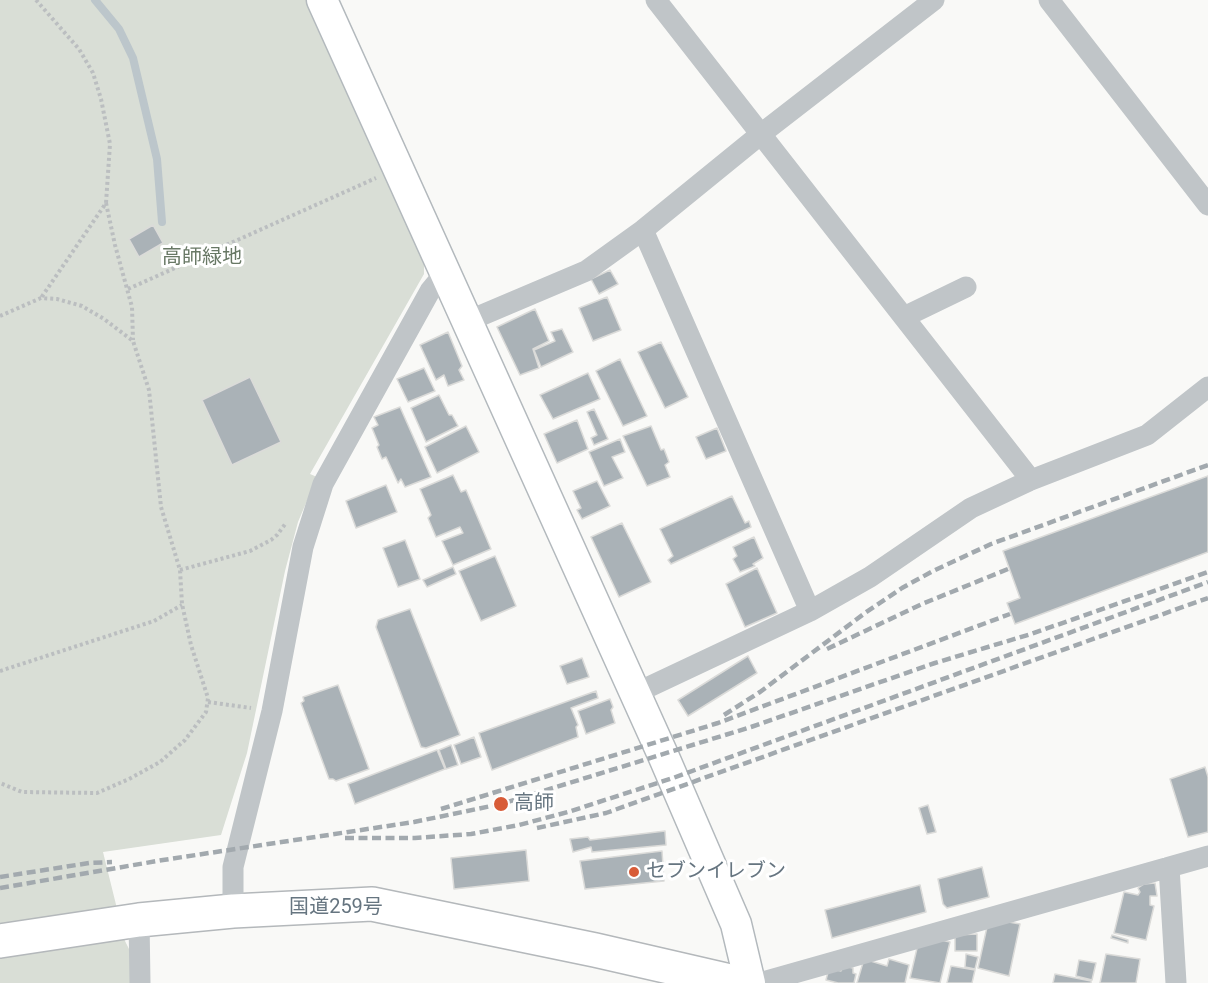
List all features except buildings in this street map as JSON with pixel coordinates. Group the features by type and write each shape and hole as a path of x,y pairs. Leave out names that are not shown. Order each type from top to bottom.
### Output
{"highway":[{"name":"国道259号","path":"0,942 139,920 233,910 372,904 699,978 739,983"}],"street":[{"path":"322,0 444,274 468,321 636,693 736,924 750,983"},
{"path":"656,0 1031,480"},
{"path":"468,321 586,271 643,230 934,0"},
{"path":"1049,0 1208,205"},
{"path":"643,230 810,611"},
{"path":"233,910 233,867 272,711 303,547 323,484 430,291 444,274"},
{"path":"904,317 966,287"},
{"path":"636,693 810,611 870,577 971,508 1031,480 1147,435 1208,387"},
{"path":"759,983 1208,856"},
{"path":"1169,867 1176,983"},
{"path":"139,920 140,983"}],"path":[{"path":"0,783 22,792 97,793 160,762 185,740 206,712 207,702 203,679 191,645 182,604 180,570 161,507 148,390 133,341 132,307 106,202 110,144 101,99 93,73 66,33 36,0"},
{"path":"128,289 382,176"},
{"path":"41,298 106,202"},
{"path":"0,316 41,298 57,299 82,306 133,341"},
{"path":"180,570 250,551 277,535 291,514"},
{"path":"0,671 154,621 182,604"},
{"path":"207,702 272,711"}],"green space":[{"name":"高師緑地","path":"0,0 306,0 424,260 424,274 310,474 317,477 298,522 285,571 247,753 221,835 103,852 125,941 131,953 132,983 0,983"}],"waterway":[{"path":"95,0 119,29 133,58 157,159 162,222"}],"railway":[{"path":"724,715 760,692 865,613 902,588 933,571 991,544 1208,465"},
{"path":"827,649 922,604 1008,569"},
{"path":"0,888 163,860 414,822 501,804 751,727 935,663 1031,634 1208,572"},
{"path":"345,838 415,838 471,834 519,825 568,812 673,778 1208,582"},
{"path":"537,828 606,813 1208,598"},
{"path":"441,809 718,723 1010,614"},
{"path":"0,877 89,863 112,862"}],"place":[{"name":"高師","path":"501,804"},
{"name":"セブンイレブン","path":"634,872"}]}
